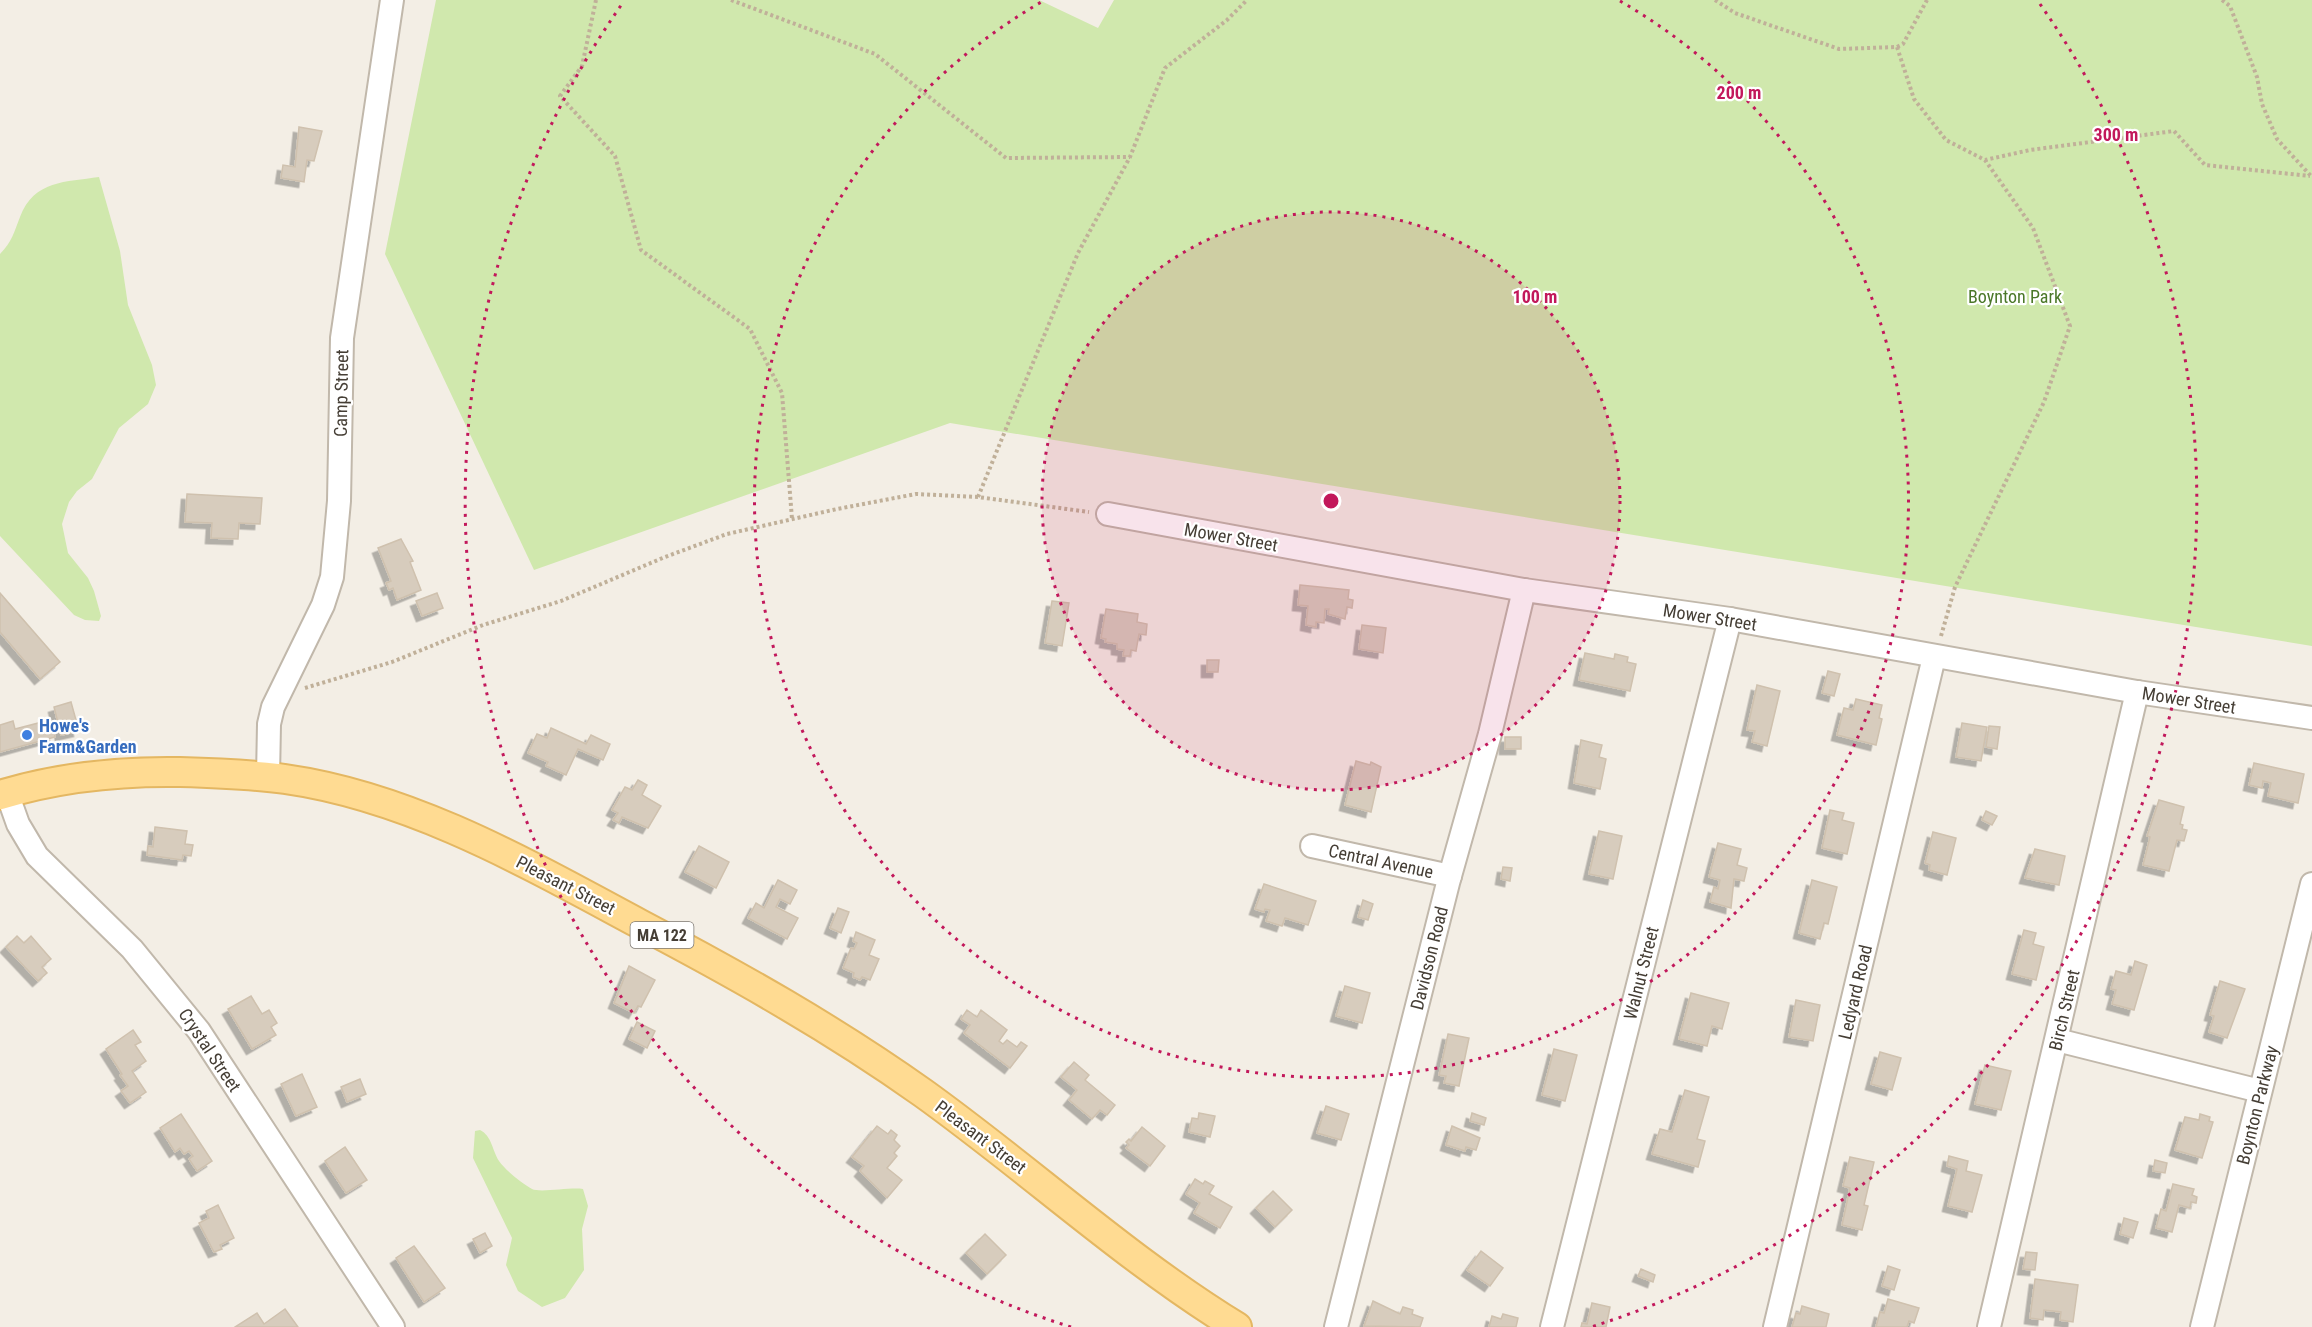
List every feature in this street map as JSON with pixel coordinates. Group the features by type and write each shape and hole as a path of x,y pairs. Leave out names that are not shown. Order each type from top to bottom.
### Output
{"main road":[{"name":"Pleasant Street","path":"3,794 75,777 112,773 182,772 268,777 330,788 423,816 558,880 683,947 853,1045 1003,1152 1151,1269 1238,1327"}],"street":[{"name":"Camp Street","path":"268,777 269,724 279,694 322,605 332,577 339,501 342,338 392,0"},
{"name":"Mower Street","path":"1108,514 1524,590 1730,619 2137,692 2312,718"},
{"name":"Davidson Road","path":"1336,1327 1450,876 1490,734 1524,590"},
{"name":"Walnut Street","path":"1552,1327 1730,619"},
{"name":"Ledyard Road","path":"1775,1327 1934,657"},
{"name":"Birch Street","path":"1989,1327 2137,692"},
{"name":"Crystal Street","path":"3,794 37,856 132,949 200,1031 393,1327"},
{"name":"Central Avenue","path":"1312,846 1450,876"},
{"name":"Boynton Parkway","path":"2202,1327 2312,884"},
{"path":"2057,1040 2260,1091"}],"path":[{"path":"596,0 582,66 561,96 615,156 641,250 750,329 782,393 792,519"},
{"path":"731,0 875,54 1006,158 1130,157"},
{"path":"978,497 1078,254 1130,157 1165,68 1227,20 1247,0"},
{"path":"1715,0 1736,13 1839,49 1897,47 1903,44 1927,0"},
{"path":"2222,0 2230,6 2257,77 2262,104 2277,139 2311,176"},
{"path":"1897,47 1914,99 1946,140 1985,160 2032,228 2070,326 2044,402 1955,587 1934,657"},
{"path":"1985,160 2030,150 2174,131 2205,165 2311,176"},
{"path":"279,694 337,680 392,662 483,625 561,601 665,557 727,534 792,519 916,495 978,497 1108,514"}],"green space":[{"name":"Boynton Park","path":"436,0 1039,0 1098,28 1114,0 2312,0 2312,646 950,423 534,570 385,254"},
{"path":"99,177 120,251 128,305 152,365 156,385 148,404 119,428 92,479 77,491 69,502 62,524 68,553 88,578 94,591 101,616 99,621 85,620 74,615 0,536 0,254 10,241 26,205 42,189 63,182"},
{"path":"480,1130 489,1140 502,1165 532,1189 583,1189 588,1206 582,1229 584,1270 565,1298 542,1307 518,1291 506,1265 512,1238 473,1158 475,1131"}],"building":[{"path":"299,127 322,131 314,161 307,160 304,182 281,178 283,165 295,167"},
{"path":"187,494 262,498 260,524 239,523 238,539 211,538 212,523 185,522"},
{"path":"401,539 413,561 410,562 421,590 397,600 393,588 389,590 386,583 391,581 378,548"},
{"path":"1300,585 1349,590 1348,599 1353,600 1352,608 1347,607 1345,619 1328,614 1329,609 1325,609 1324,623 1316,622 1316,627 1306,625 1308,606 1298,605"},
{"path":"0,593 60,662 40,679 0,632"},
{"path":"437,593 443,608 422,616 416,601"},
{"path":"1052,601 1069,603 1062,646 1045,643"},
{"path":"1106,609 1138,614 1137,622 1147,624 1146,635 1139,634 1136,651 1131,650 1130,656 1123,656 1124,650 1117,649 1117,644 1105,642 1106,639 1101,638"},
{"path":"1362,625 1386,628 1383,653 1359,649"},
{"path":"1585,653 1614,659 1615,654 1628,657 1627,662 1636,664 1630,691 1579,680"},
{"path":"1207,660 1219,660 1218,672 1207,672"},
{"path":"1828,671 1840,674 1834,696 1822,693"},
{"path":"1757,685 1780,691 1767,746 1752,742 1755,731 1747,730"},
{"path":"1856,699 1882,705 1879,718 1882,719 1876,745 1837,735 1844,708 1853,710"},
{"path":"71,702 79,731 61,735 54,707"},
{"name":"Howe's Farm&Garden","path":"13,721 15,729 46,721 49,733 54,731 55,737 0,752 0,725"},
{"path":"1962,723 1987,727 1981,761 1956,757"},
{"path":"1989,726 2000,727 1997,749 1986,747"},
{"path":"551,728 586,744 591,735 610,744 603,760 578,749 566,775 546,766 548,762 528,753 537,734 547,738"},
{"path":"1505,737 1521,737 1521,749 1505,749"},
{"path":"1581,740 1602,745 1599,757 1606,759 1600,789 1574,783"},
{"path":"1356,761 1370,765 1371,762 1381,767 1371,812 1345,805"},
{"path":"2254,763 2304,774 2298,803 2268,796 2271,783 2263,781 2262,788 2249,785"},
{"path":"638,780 647,785 642,795 661,806 648,828 622,817 619,823 613,820 618,813 612,810 625,787 632,790"},
{"path":"2159,800 2184,807 2180,824 2183,825 2182,829 2187,830 2184,841 2177,840 2169,871 2143,865 2150,837 2147,836"},
{"path":"1830,810 1844,813 1842,820 1854,823 1847,854 1822,848"},
{"path":"1986,811 1997,816 1992,825 1982,820"},
{"path":"155,827 187,831 185,844 193,845 191,856 183,855 182,860 147,855 148,846 153,847"},
{"path":"1599,831 1622,836 1613,879 1589,874"},
{"path":"1933,832 1956,838 1947,875 1929,870 1930,865 1925,863"},
{"path":"1718,843 1741,849 1737,865 1747,868 1744,881 1734,879 1731,908 1710,902 1714,887 1718,889 1720,880 1709,877"},
{"path":"699,846 729,862 716,888 685,872"},
{"path":"2035,849 2065,856 2059,885 2025,878"},
{"path":"1503,867 1512,868 1510,881 1501,879"},
{"path":"778,880 797,890 790,904 780,899 776,907 798,918 787,939 748,918 756,903 764,908"},
{"path":"1812,880 1837,887 1828,924 1824,923 1820,939 1799,933"},
{"path":"1264,884 1316,901 1308,925 1285,918 1282,926 1266,921 1270,910 1265,909 1264,912 1255,909"},
{"path":"1363,900 1373,904 1368,920 1358,917"},
{"path":"838,908 849,912 841,933 830,928"},
{"path":"2024,930 2036,933 2033,944 2044,947 2036,980 2012,974"},
{"path":"856,932 875,940 869,955 879,959 870,980 853,977 854,973 843,968 851,948 854,949 857,943 853,941"},
{"path":"17,936 24,943 31,936 51,959 42,967 47,973 38,981 6,947"},
{"path":"2135,961 2147,965 2134,1010 2112,1004 2116,990 2111,989 2116,971 2131,975"},
{"path":"629,966 655,980 641,1007 638,1006 634,1013 614,1003"},
{"path":"2220,981 2245,989 2227,1038 2209,1032 2214,1016 2210,1015"},
{"path":"1345,986 1370,993 1362,1023 1336,1016"},
{"path":"1691,993 1729,1003 1722,1029 1712,1026 1707,1046 1679,1039"},
{"path":"251,996 262,1014 269,1010 277,1023 271,1027 276,1035 252,1049 228,1009"},
{"path":"1796,1000 1820,1005 1813,1041 1789,1037"},
{"path":"967,1010 977,1017 981,1010 1007,1030 999,1041 1003,1044 1007,1040 1017,1047 1021,1042 1027,1046 1010,1068 964,1033 970,1025 961,1019"},
{"path":"637,1022 655,1031 647,1048 629,1039"},
{"path":"133,1030 141,1042 135,1045 146,1061 132,1071 146,1092 130,1103 121,1091 128,1086 106,1049"},
{"path":"1448,1034 1469,1038 1459,1086 1444,1083 1446,1076 1439,1075"},
{"path":"1554,1049 1577,1055 1565,1101 1542,1095"},
{"path":"1880,1052 1901,1058 1892,1090 1871,1084"},
{"path":"1074,1062 1089,1075 1085,1080 1115,1105 1107,1115 1100,1110 1092,1119 1069,1100 1077,1090 1061,1077"},
{"path":"1985,1065 2011,1071 2001,1110 1975,1104"},
{"path":"302,1074 317,1107 296,1116 281,1084"},
{"path":"360,1079 366,1094 347,1102 341,1087"},
{"path":"1685,1090 1709,1097 1697,1139 1705,1141 1698,1167 1652,1154 1660,1129 1672,1132"},
{"path":"1326,1106 1349,1114 1341,1140 1317,1133"},
{"path":"1199,1113 1215,1116 1210,1137 1189,1132 1192,1118 1198,1119"},
{"path":"1472,1113 1486,1118 1484,1125 1470,1121"},
{"path":"181,1114 212,1161 197,1171 189,1159 193,1156 189,1151 184,1154 180,1148 175,1152 160,1128"},
{"path":"2200,1114 2210,1117 2209,1121 2213,1122 2202,1158 2175,1150 2185,1117 2199,1120"},
{"path":"877,1126 888,1134 891,1130 897,1135 894,1140 900,1146 894,1153 897,1156 887,1168 902,1180 887,1198 860,1171 864,1166 852,1157"},
{"path":"1452,1126 1480,1138 1476,1150 1466,1147 1465,1151 1446,1145"},
{"path":"1142,1127 1165,1146 1150,1166 1126,1148 1129,1145 1126,1142 1129,1139 1131,1141"},
{"path":"345,1147 367,1180 346,1193 325,1161"},
{"path":"1949,1156 1968,1161 1966,1171 1982,1175 1972,1212 1948,1206 1957,1169 1947,1166"},
{"path":"1850,1157 1874,1162 1864,1205 1868,1206 1862,1230 1842,1225 1850,1188 1843,1186"},
{"path":"2155,1160 2167,1163 2165,1173 2153,1171"},
{"path":"1195,1179 1203,1184 1205,1181 1214,1186 1209,1194 1232,1207 1220,1228 1194,1213 1200,1203 1186,1194"},
{"path":"2173,1184 2194,1189 2192,1195 2197,1197 2196,1203 2191,1202 2190,1208 2179,1205 2172,1232 2156,1228 2161,1209 2166,1211"},
{"path":"1273,1191 1292,1210 1275,1227 1256,1208"},
{"path":"218,1205 234,1238 220,1245 222,1249 214,1252 199,1223 209,1218 206,1211"},
{"path":"2124,1218 2138,1222 2133,1238 2120,1234"},
{"path":"485,1233 492,1246 480,1253 473,1239"},
{"path":"985,1234 1006,1255 987,1274 966,1253"},
{"path":"414,1246 445,1288 424,1302 396,1258"},
{"path":"1481,1251 1503,1268 1490,1286 1467,1270"},
{"path":"2026,1252 2037,1253 2035,1270 2023,1269"},
{"path":"1888,1266 1900,1270 1894,1290 1882,1286"},
{"path":"1641,1269 1655,1275 1653,1282 1638,1276"},
{"path":"2035,1279 2078,1285 2073,1322 2060,1320 2061,1312 2044,1310 2043,1320 2030,1318"},
{"path":"1888,1299 1919,1308 1914,1323 1909,1321 1907,1327 1876,1327 1880,1312 1884,1313"},
{"path":"1373,1301 1400,1314 1403,1307 1413,1310 1412,1314 1423,1318 1420,1327 1364,1326"},
{"path":"1592,1303 1610,1307 1606,1327 1581,1327 1582,1323 1587,1324"},
{"path":"1802,1306 1829,1314 1826,1327 1792,1327 1796,1313 1800,1314"},
{"path":"285,1309 298,1327 235,1327 257,1313 264,1324"},
{"path":"1503,1314 1518,1318 1516,1327 1489,1327 1492,1316 1501,1319"}],"place":[{"name":"Howe's Farm&Garden","path":"27,735"}]}
